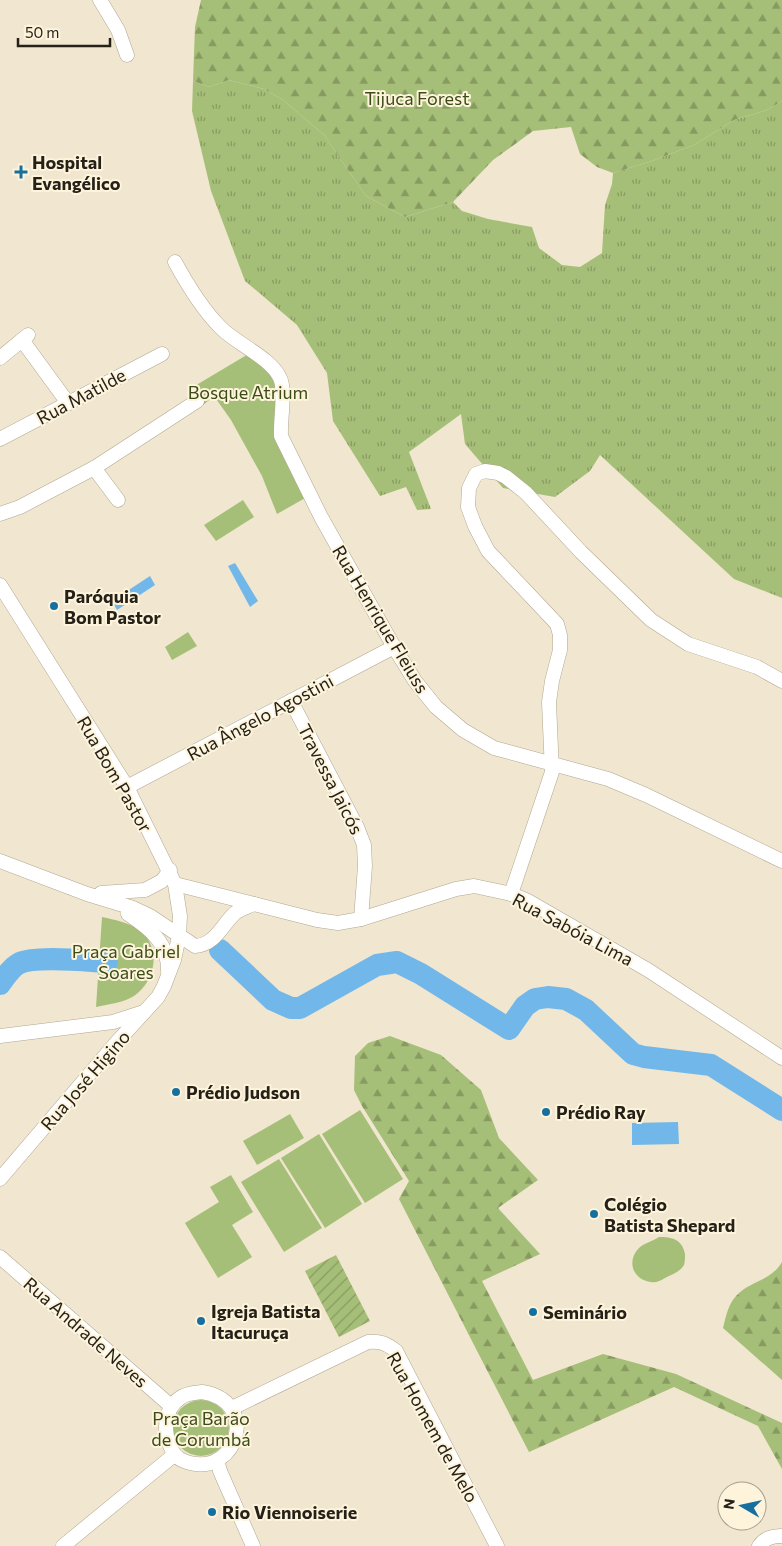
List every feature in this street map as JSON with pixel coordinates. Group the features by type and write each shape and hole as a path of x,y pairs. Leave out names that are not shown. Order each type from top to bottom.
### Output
{"street":[{"path":"100,0 118,30 127,55"},
{"name":"Rua Henrique Fleiuss","path":"175,262 193,295 222,329 264,360 280,378 282,394 280,436 321,517 394,647 415,681 436,707 463,730 494,748 608,779 782,861"},
{"path":"0,358 25,337 68,403"},
{"name":"Rua Matilde","path":"0,439 162,354"},
{"path":"0,514 20,507 94,468 197,401"},
{"path":"94,468 118,500"},
{"path":"511,894 552,772 548,702 560,650 560,635 557,624 488,551 468,507 469,488 476,474 485,471 498,473 526,493 581,552 652,620 688,644 757,666 782,681"},
{"name":"Rua Bom Pastor","path":"0,584 127,787 170,870 175,884 180,916 179,936 174,960 167,978"},
{"name":"Rua Ângelo Agostini","path":"127,787 394,647"},
{"name":"Travessa Jaicós","path":"291,701 357,827 364,845 365,866 361,919"},
{"path":"0,861 87,894 133,908 150,916 193,946 203,946 215,938 235,914 254,904"},
{"path":"87,894 145,890 162,882 170,870"},
{"name":"Rua Sabóia Lima","path":"175,884 317,920 338,923 361,919 456,889 474,886 511,894 528,901 648,970 782,1058"},
{"path":"87,894 125,912 145,925 158,938 165,950 167,978"},
{"name":"Rua José Higino","path":"0,1179 116,1043 158,997 167,978"},
{"path":"0,1036 113,1022 145,1012"},
{"name":"Rua Andrade Neves","path":"0,1257 171,1406"},
{"name":"Rua Homem de Melo","path":"232,1408 368,1342 378,1341 387,1343 396,1350 497,1546"},
{"path":"202,1392 212,1394 222,1398 232,1408 236,1418 237,1431 226,1453 217,1460 207,1464 183,1461 174,1455 168,1443 166,1418 171,1406 180,1397 189,1393 202,1392"},
{"path":"63,1546 174,1455"},
{"path":"217,1460 253,1546"},
{"path":"759,1546 763,1541 771,1537 782,1536"}],"green space":[{"name":"Tijuca Forest","path":"201,0 782,0 782,101 767,110 734,120 694,145 613,173 597,167 580,154 571,127 533,131 493,160 453,202 405,217 366,196 324,135 283,100 264,89 229,80 209,87 193,81 195,27"},
{"path":"229,80 264,89 283,100 324,135 366,196 405,217 453,202 462,211 488,219 532,227 539,248 562,265 580,267 602,253 605,205 612,184 613,173 694,145 734,120 767,110 782,101 782,598 734,579 600,455 590,471 555,497 503,488 465,444 461,414 409,452 431,509 417,510 406,487 380,496 333,421 327,373 297,325 245,281 211,191 192,111 193,81 209,87"},
{"name":"Bosque Atrium","path":"250,353 280,378 276,429 307,497 277,514 262,476 231,420 214,396 203,405 193,387"},
{"path":"243,500 254,517 216,541 204,525"},
{"path":"188,632 197,646 172,660 165,647"},
{"name":"Praça Gabriel Soares","path":"102,917 126,923 139,930 151,945 153,964 147,982 134,996 121,1002 96,1007"},
{"path":"390,1036 441,1055 481,1090 499,1138 538,1180 498,1208 540,1254 482,1281 533,1380 603,1354 676,1374 782,1423 782,1469 758,1426 674,1387 529,1452 399,1199 409,1181 354,1090 355,1056 368,1043"},
{"path":"360,1110 403,1179 365,1203 322,1134"},
{"path":"290,1114 304,1138 257,1165 243,1141"},
{"path":"319,1134 362,1204 325,1228 281,1158"},
{"path":"279,1159 322,1228 284,1252 241,1182"},
{"path":"231,1175 253,1212 232,1225 252,1257 218,1278 185,1223 219,1202 210,1187"},
{"path":"659,1237 672,1238 679,1242 684,1249 685,1261 678,1271 660,1281 653,1282 640,1278 633,1269 632,1264 635,1253 641,1246"},
{"path":"336,1255 370,1321 339,1337 305,1271"},
{"path":"782,1262 782,1380 723,1328 729,1306 737,1295 742,1290 772,1273"},
{"name":"Praça Barão de Corumbá","path":"201,1400 212,1402 221,1408 227,1417 229,1428 227,1439 221,1448 212,1454 201,1456 190,1454 181,1448 175,1439 173,1428 175,1417 181,1408 190,1402"}],"water":[{"path":"235,563 258,601 250,607 228,566"},
{"path":"150,576 155,585 117,610 112,601"},
{"path":"678,1122 679,1144 632,1145 632,1123"}],"waterway":[{"path":"220,950 273,1000 291,1008 300,1008 377,965 397,962 421,974 509,1029 525,1006 535,999 548,997 566,999 586,1010 633,1054 711,1065 782,1110"},
{"path":"0,984 13,968 26,961 61,959 107,962"}],"place":[{"name":"Hospital Evangélico","path":"21,172"},
{"name":"Paróquia Bom Pastor","path":"54,606"},
{"name":"Prédio Judson","path":"176,1092"},
{"name":"Prédio Ray","path":"546,1112"},
{"name":"Colégio Batista Shepard","path":"594,1214"},
{"name":"Seminário","path":"533,1312"},
{"name":"Igreja Batista Itacuruça","path":"201,1321"},
{"name":"Rio Viennoiserie","path":"212,1512"}]}
